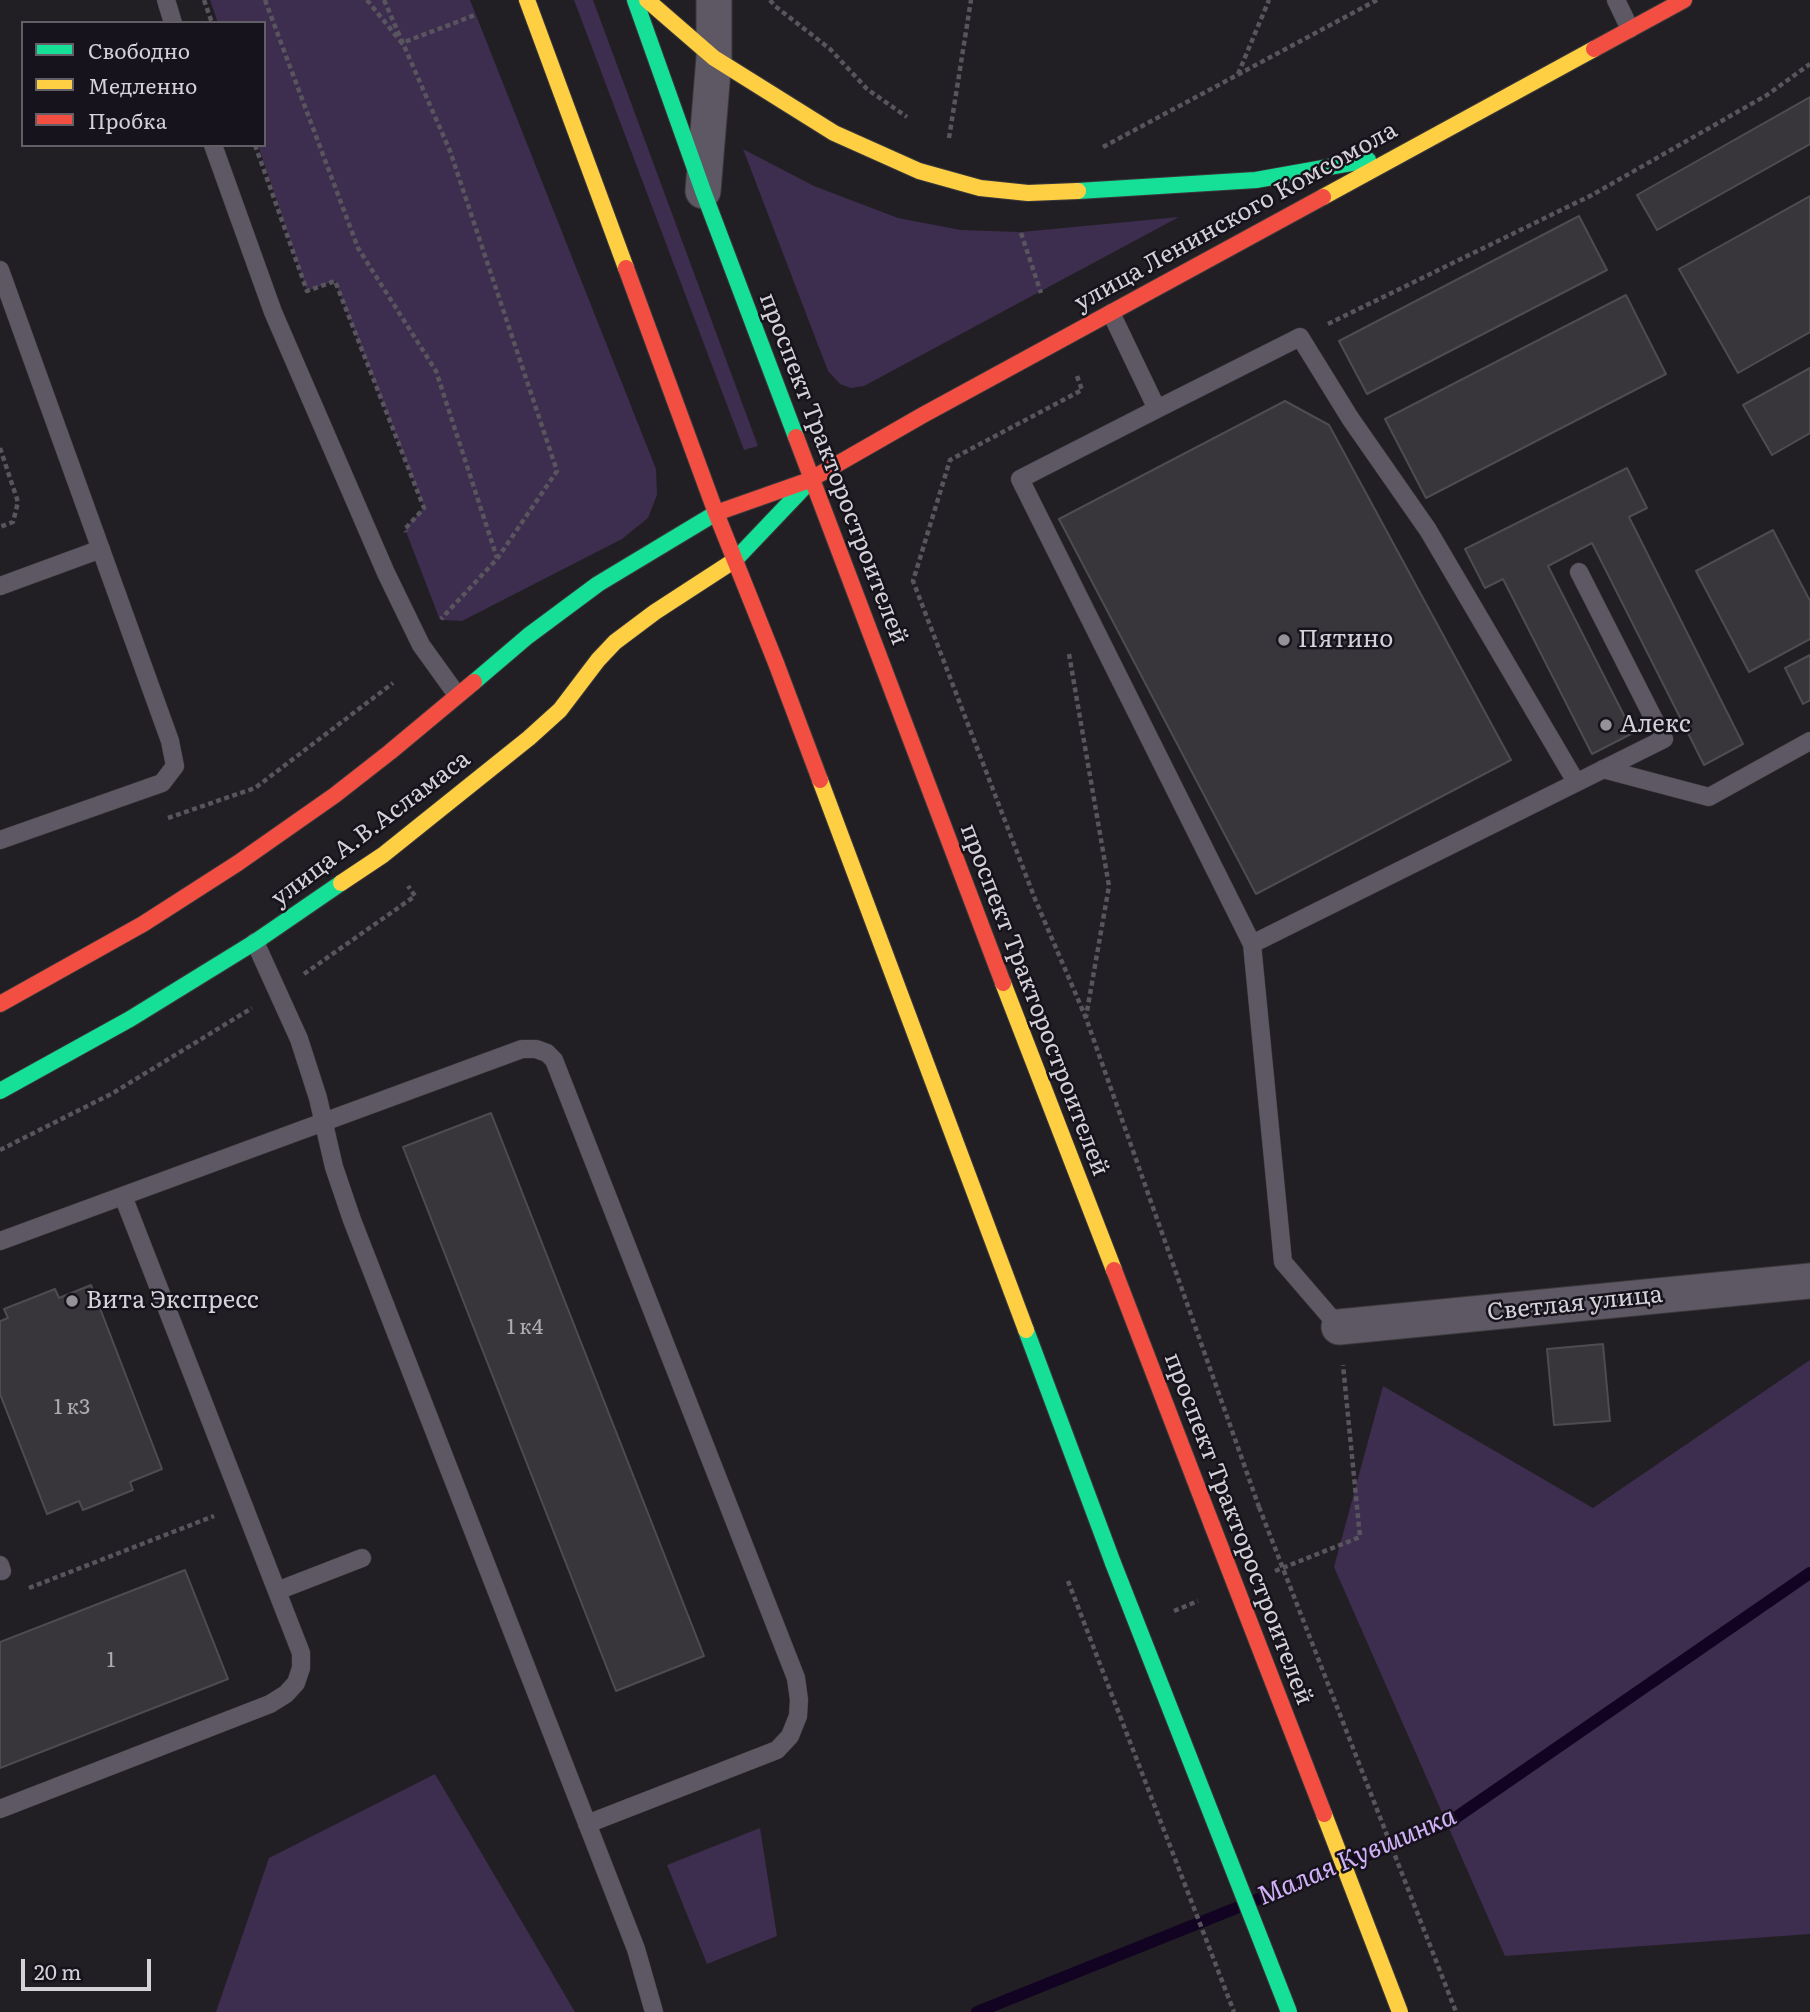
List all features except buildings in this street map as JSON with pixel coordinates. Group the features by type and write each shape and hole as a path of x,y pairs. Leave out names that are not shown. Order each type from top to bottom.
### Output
{"main road":[{"path":"527,0 716,513 776,663 1113,1563 1289,2012"},
{"name":"проспект Тракторостроителей","path":"635,0 703,191 979,920 1400,2012"},
{"path":"647,0 714,58 834,133 919,171 980,188 1028,193 1256,180 1398,155"},
{"name":"улица Ленинского Комсомола","path":"813,478 923,415 1684,0"},
{"name":"улица А.В.Асламаса","path":"0,1003 143,924 238,863 335,795 528,636 598,584 716,513 813,478"},
{"name":"улица А.В.Асламаса","path":"0,1091 130,1019 255,943 383,855 530,738 560,710 615,642 655,612 735,560 813,478"}],"street":[{"path":"703,191 714,58 714,0"},
{"name":"Светлая улица","path":"1339,1327 1810,1281"}],"lane":[{"path":"166,0 172,21"},
{"path":"1616,0 1630,29"},
{"path":"214,147 273,312 386,573 421,645 457,695"},
{"path":"0,270 170,741 174,766 162,783 0,840"},
{"path":"1111,313 1157,409"},
{"path":"1339,1327 1283,1262 1252,944 1020,479 1300,337 1350,418 1428,530 1576,782"},
{"path":"0,586 101,549"},
{"path":"1252,944 1664,739 1579,572"},
{"path":"1603,769 1709,797 1810,741"},
{"path":"255,943 306,1057 334,1167 352,1220 636,1949 654,2012"},
{"path":"0,1241 522,1049 547,1052 554,1060 796,1678 799,1700 798,1716 790,1736 777,1750 587,1824"},
{"path":"0,1809 270,1704 286,1694 296,1683 301,1668 301,1653 123,1196"},
{"path":"277,1591 362,1558"}],"path":[{"path":"204,0 211,21"},
{"path":"265,0 358,248 436,371 497,559"},
{"path":"367,0 402,43"},
{"path":"384,0 450,151 557,471 497,559 440,620 435,607"},
{"path":"770,0 830,49 867,89 907,117"},
{"path":"775,6 780,0"},
{"path":"948,146 971,0"},
{"path":"1237,75 1269,0"},
{"path":"1099,149 1377,0"},
{"path":"402,43 475,15"},
{"path":"1300,337 1592,195 1767,95 1810,64"},
{"path":"256,147 307,292 335,281 424,508 405,529 410,542"},
{"path":"1021,232 1041,293"},
{"path":"1076,375 1082,390 950,460 913,582 1035,899 1086,1018 1259,1507 1456,2012"},
{"path":"0,448 18,502 13,522 0,527"},
{"path":"1068,644 1109,886 1086,1018"},
{"path":"166,818 255,788 393,683"},
{"path":"0,1150 113,1093 279,992 415,896 403,879"},
{"path":"1272,1572 1360,1537 1339,1327"},
{"path":"25,1590 244,1505"},
{"path":"1068,1581 1234,2012"},
{"path":"1173,1611 1210,1596"}],"shaded area":[{"path":"210,0 470,0 656,469 657,495 648,518 622,539 462,621 440,620 405,529 424,507 335,281 307,291 259,147 266,147 266,21 217,21"},
{"path":"574,0 593,0 758,446 744,450"},
{"path":"743,149 814,186 898,218 961,230 1021,232 1179,217 864,386 851,388 840,384 828,371"},
{"path":"1810,1360 1810,1934 1505,1956 1334,1567 1383,1386 1593,1508"},
{"path":"435,1774 575,2012 216,2012 269,1858"},
{"path":"760,1828 777,1936 707,1964 667,1865"}],"waterway":[{"name":"Малая Кувшинка","path":"977,2012 1448,1823 1810,1573"}],"traffic: fast":[{"path":"635,0 703,191 796,437"},
{"path":"1078,191 1256,180 1368,160"},
{"path":"735,560 813,478"},
{"path":"474,682 528,636 598,584 716,513"},
{"path":"0,1091 130,1019 255,942 341,883"},
{"path":"1026,1330 1113,1563"},
{"path":"1113,1563 1289,2012"}],"traffic: slow":[{"path":"527,0 626,268"},
{"path":"647,0 714,58 834,133 919,171 980,188 1028,193 1078,191"},
{"path":"1323,197 1594,49"},
{"path":"341,883 383,855 529,738 560,710 615,642 655,612 735,560"},
{"path":"820,780 1026,1330"},
{"path":"1003,983 1114,1270"},
{"path":"1324,1814 1400,2012"}],"traffic: jam":[{"path":"1594,49 1684,0"},
{"path":"813,478 1323,197"},
{"path":"626,268 716,513 820,780"},
{"path":"796,437 1003,983"},
{"path":"716,513 804,482"},
{"path":"0,1004 143,924 238,863 335,795 474,682"},
{"path":"1114,1270 1212,1525"},
{"path":"1212,1525 1324,1814"}],"place":[{"name":"Пятино","path":"1284,640"},
{"name":"Алекс","path":"1606,725"},
{"name":"Вита Экспресс","path":"72,1301"}]}
